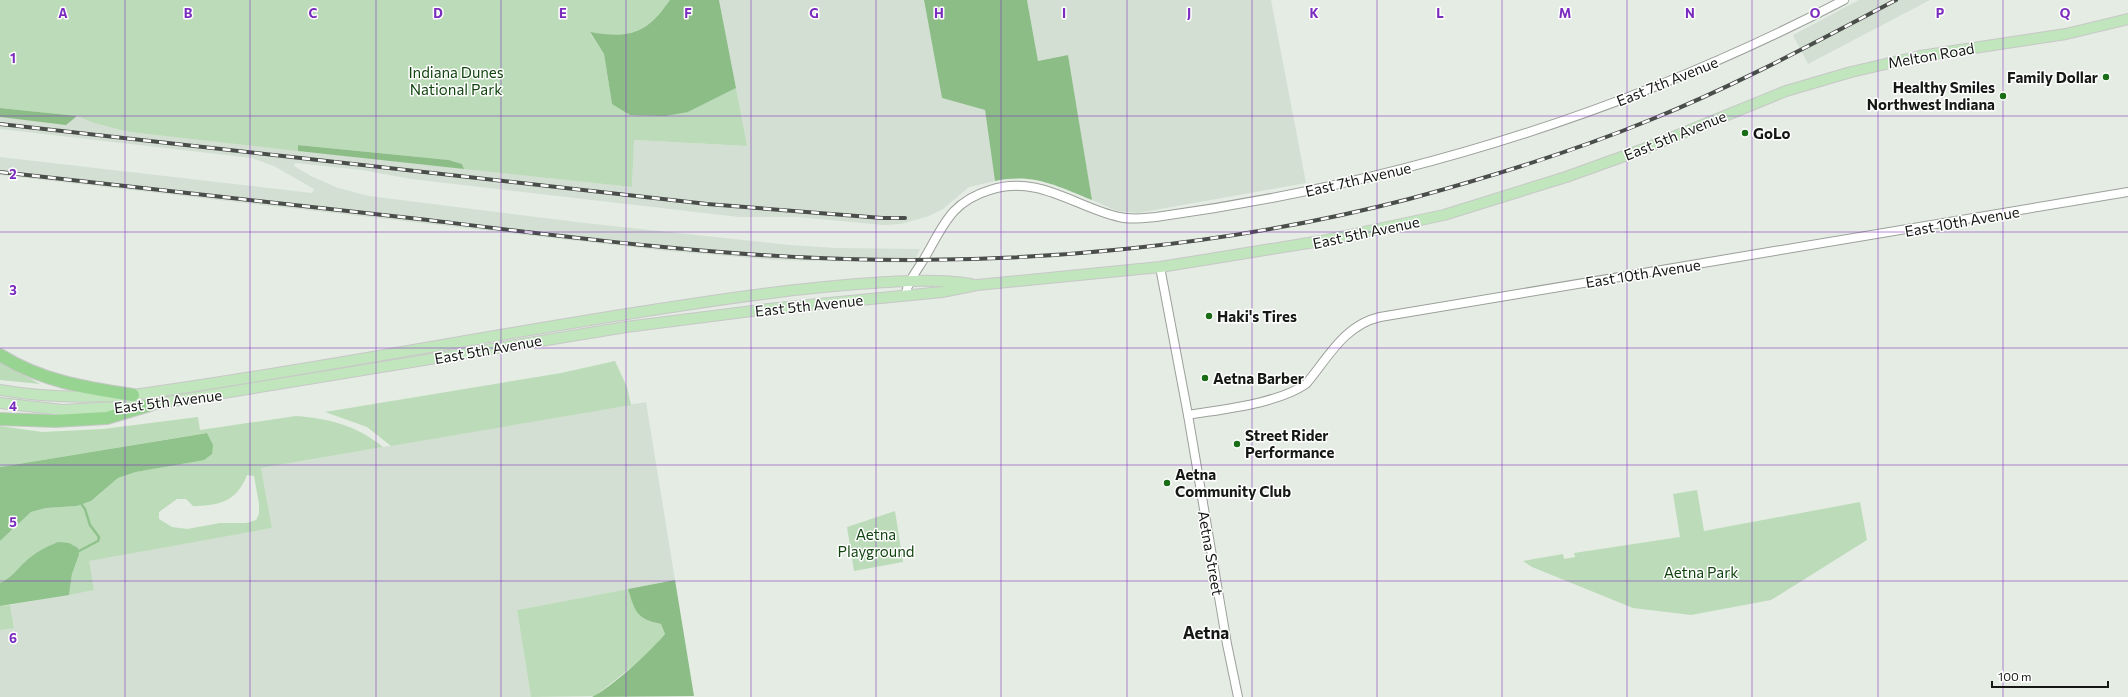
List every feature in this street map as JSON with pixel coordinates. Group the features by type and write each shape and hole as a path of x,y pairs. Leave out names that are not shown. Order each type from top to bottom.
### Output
{"highway":[{"path":"0,355 27,370 52,380 77,386 133,395"},
{"path":"0,419 55,422 107,418 150,405"}],"main road":[{"name":"Melton Road","path":"1739,109 1807,84 1883,63 1977,46 2066,34 2128,19"},
{"name":"East 5th Avenue","path":"0,404 63,410 150,405 570,335 768,309 905,296 942,292 977,285 1160,267 1322,241 1444,215 1566,177 1641,150 1739,109"},
{"name":"East 5th Avenue","path":"0,390 54,397 90,398 133,395 569,323 733,298 805,289 909,281 945,280 977,285"}],"street":[{"name":"East 7th Avenue","path":"905,296 909,281 947,219 964,203 988,190 1015,185 1034,187 1057,193 1108,214 1137,219 1215,208 1301,192 1427,162 1570,119 1709,65 1800,23 1844,0"},
{"name":"East 10th Avenue","path":"1188,415 1270,399 1298,389 1306,384 1349,331 1371,319 2128,192"},
{"name":"Aetna Street","path":"1160,267 1188,415 1227,644 1238,697"}],"shaded area":[{"path":"670,0 719,0 736,88 688,112 665,116 630,115 612,104 604,54 590,32 616,35 636,31 645,27 653,20"},
{"path":"719,0 924,0 942,98 985,110 995,181 969,187 943,209 929,216 901,224 883,225 798,217 739,217 411,179 362,170 295,163 294,166 311,176 338,188 369,196 585,223 790,245 836,248 920,249 914,263 777,260 667,251 0,175 0,157 312,193 314,189 274,166 252,158 0,129 0,117 66,124 77,116 94,123 129,132 632,187 634,140 747,146"},
{"path":"924,0 1027,0 1038,61 1068,55 1092,200 1045,182 1022,179 995,181 985,110 942,98"},
{"path":"1027,0 1271,0 1306,183 1138,213 1117,211 1092,200 1068,55 1038,61"},
{"path":"1859,0 1930,0 1808,64 1793,35"},
{"path":"0,108 77,116 66,125 0,117"},
{"path":"298,145 449,160 462,164 464,169 298,151"},
{"path":"646,402 675,580 517,610 531,697 0,697 0,630 14,627 10,605 94,590 88,561 272,528 261,468"},
{"path":"207,433 213,445 212,454 204,460 136,472 118,478 91,501 77,506 46,508 31,512 0,541 0,467"},
{"path":"58,542 69,543 78,548 79,555 72,574 69,595 0,606 0,583 11,576 34,555"},
{"path":"675,580 694,696 592,697 609,686 630,668 665,634 661,624 641,617 635,608 628,589"}],"green space":[{"name":"Indiana Dunes National Park","path":"0,0 670,0 659,14 646,26 630,34 622,36 609,36 590,33 604,54 612,104 688,112 736,88 747,146 634,140 632,187 464,169 462,164 449,160 299,145 298,151 129,132 94,123 77,116 0,108"},
{"path":"615,361 627,387 631,405 391,446 367,427 325,412 561,373"},
{"path":"0,362 40,384 0,380"},
{"path":"296,416 342,424 363,433 383,447 261,468 272,528 89,561 94,590 69,595 72,574 79,555 26,562 14,576 0,583 0,541 31,512 46,508 77,506 91,501 118,478 136,472 169,466 206,433 0,467 0,426 42,432 103,429 198,417 200,430","holes":["247,475 254,476 259,504 259,514 256,520 246,523 220,523 187,529 172,527 159,519 159,512 177,499 186,499 193,506 219,503 233,496 243,484"]},
{"name":"Aetna Park","path":"1697,490 1704,531 1860,502 1867,540 1771,600 1691,615 1633,608 1532,567 1523,561 1563,554 1564,559 1575,557 1574,553 1680,537 1673,494"},
{"name":"Aetna Playground","path":"895,511 903,562 854,571 847,527"},
{"path":"628,589 638,612 647,620 661,624 665,634 654,647 595,696 531,697 517,610"},
{"path":"10,605 14,628 0,630 0,606"}],"waterway":[{"path":"79,551 98,541 99,537 90,525 85,509 82,505"}],"railway":[{"path":"0,172 584,239 741,254 846,259 915,260 986,259 1058,255 1201,240 1272,229 1409,199 1470,182 1591,143 1682,107 1775,63 1896,0"},
{"path":"0,124 707,204 882,218 905,218"}],"place":[{"name":"Family Dollar","path":"2106,77"},
{"name":"Healthy Smiles Northwest Indiana","path":"2003,96"},
{"name":"GoLo","path":"1745,133"},
{"name":"Haki's Tires","path":"1209,316"},
{"name":"Aetna Barber","path":"1205,378"},
{"name":"Street Rider Performance","path":"1237,444"},
{"name":"Aetna Community Club","path":"1167,483"}],"district":[{"name":"Aetna","path":"1206,632"}]}
